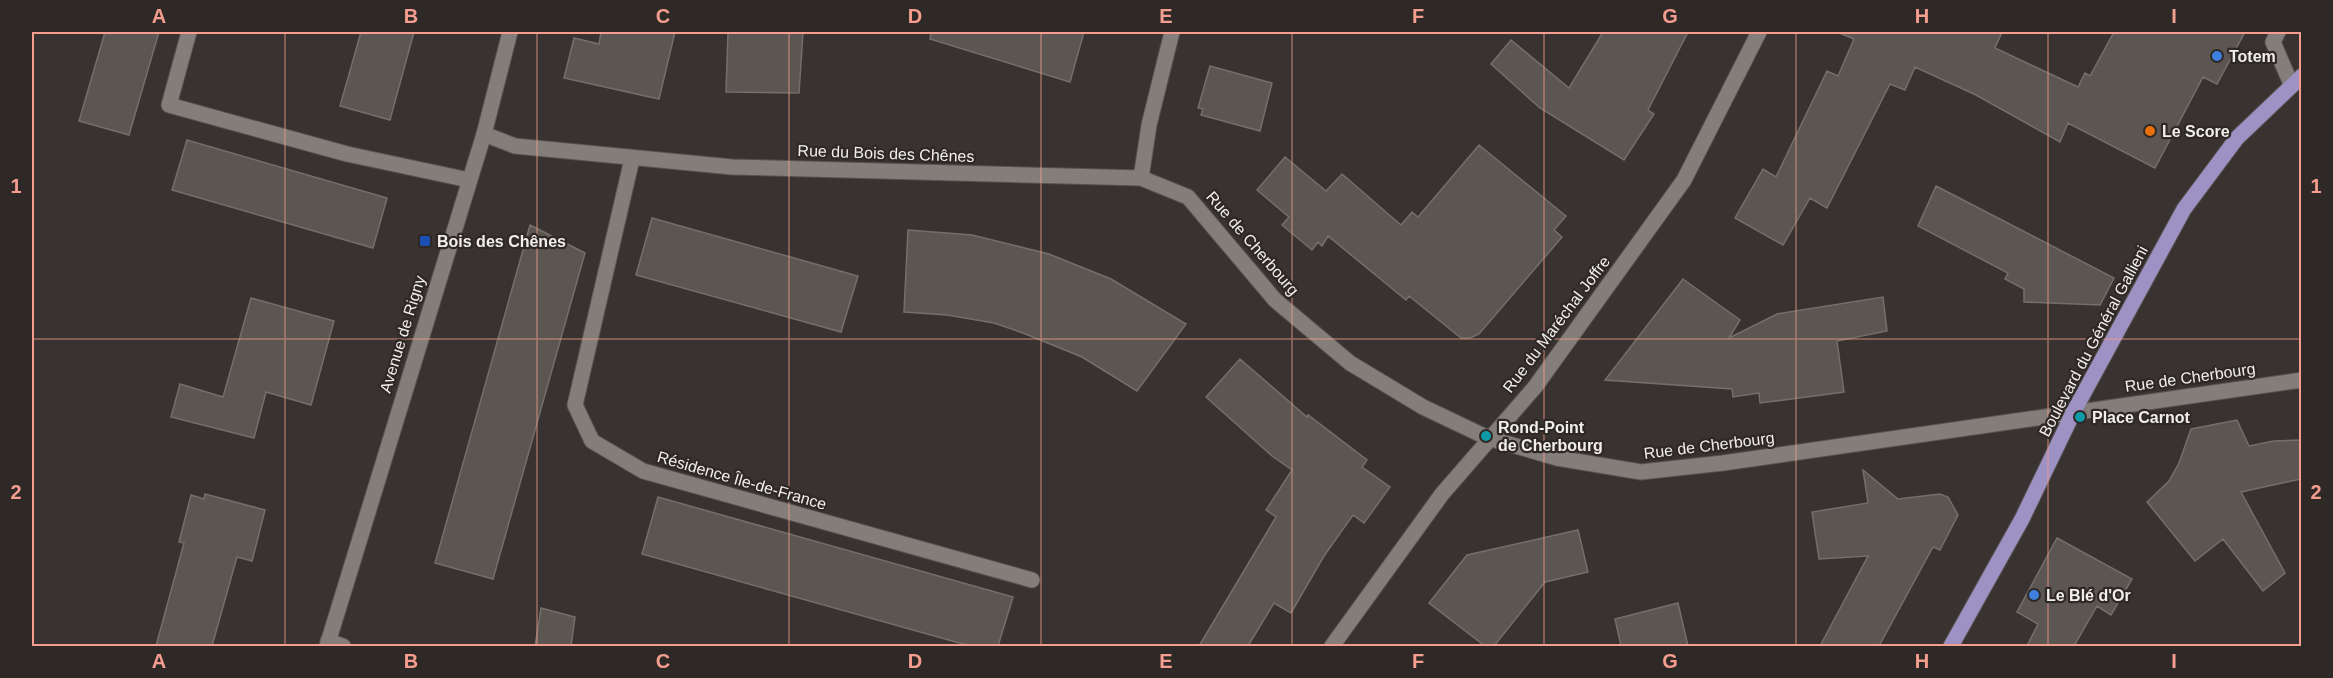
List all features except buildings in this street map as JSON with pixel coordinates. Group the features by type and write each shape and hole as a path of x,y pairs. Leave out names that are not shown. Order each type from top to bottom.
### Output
{"main road":[{"name":"Boulevard du Général Gallieni","path":"1951,646 2022,519 2074,411 2184,209 2237,138 2296,80"}],"street":[{"path":"189,32 169,105 347,154 469,180"},
{"name":"Avenue de Rigny","path":"328,644 484,134 510,32"},
{"path":"1141,178 1149,125 1172,32"},
{"name":"Rue du Maréchal Joffre","path":"1332,646 1435,502 1534,387 1684,180 1759,32"},
{"path":"2278,32 2272,42 2296,80"},
{"name":"Rue du Bois des Chênes","path":"484,134 515,146 632,159 744,167 1141,178"},
{"name":"Résidence Île-de-France","path":"632,159 575,405 592,441 643,471 1032,580"},
{"name":"Rue de Cherbourg","path":"1141,178 1188,197 1275,300 1350,363 1423,407 1488,438 1557,458 1641,472 1724,464 2074,411 2301,380"},
{"path":"328,644 343,646"}],"place":[{"name":"Totem","path":"2217,56"},
{"name":"Le Score","path":"2150,131"},
{"name":"Bois des Chênes","path":"425,241"},
{"name":"Place Carnot","path":"2080,417"},
{"name":"Rond-Point de Cherbourg","path":"1486,436"},
{"name":"Le Blé d'Or","path":"2034,595"}]}
